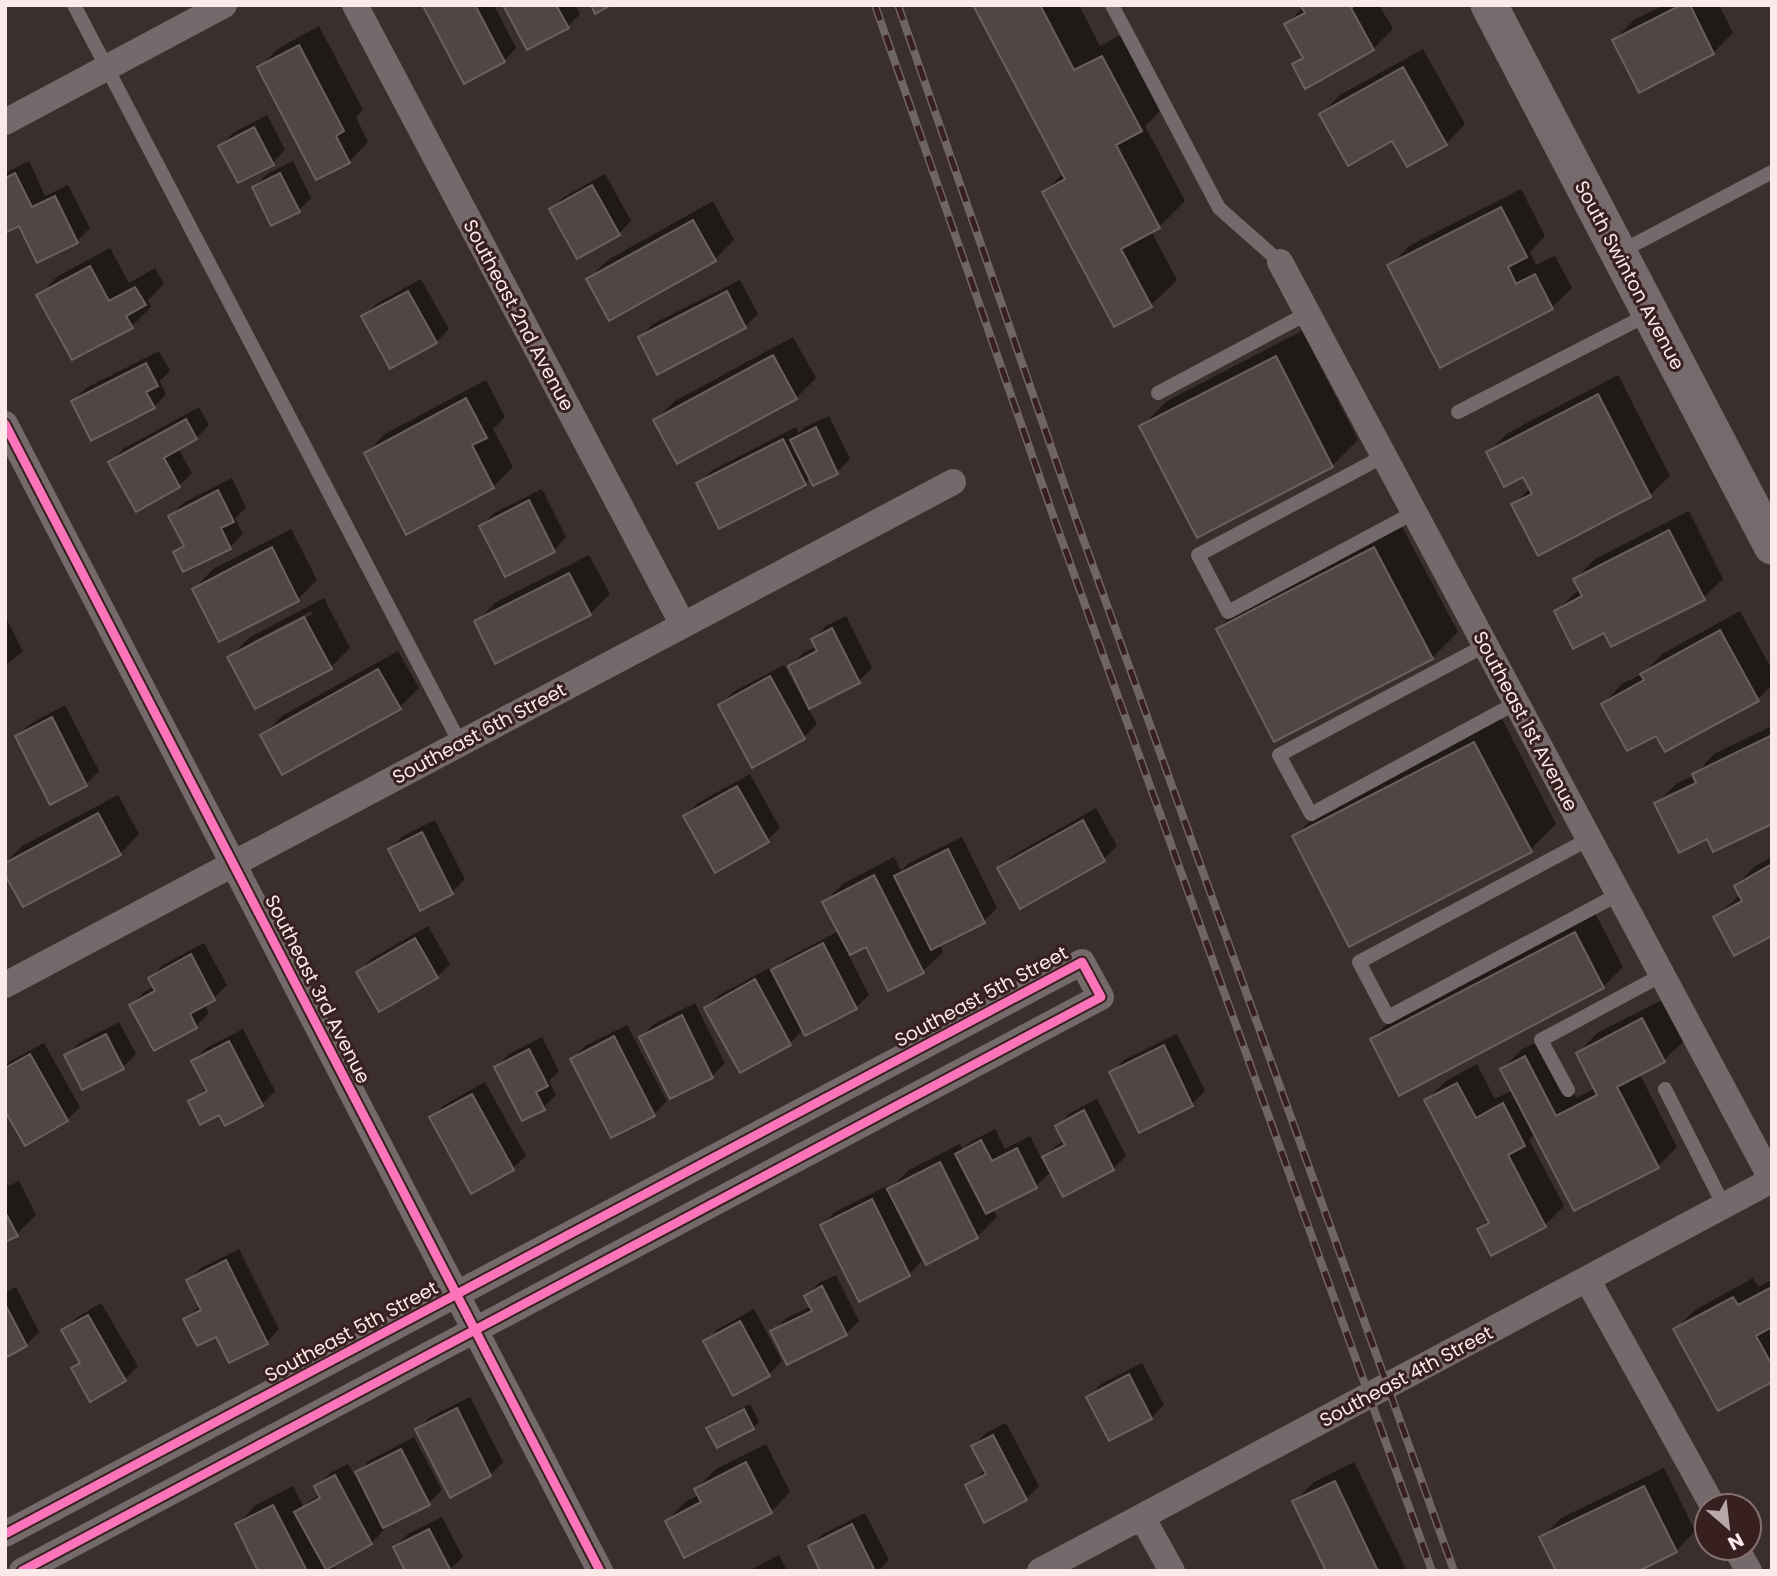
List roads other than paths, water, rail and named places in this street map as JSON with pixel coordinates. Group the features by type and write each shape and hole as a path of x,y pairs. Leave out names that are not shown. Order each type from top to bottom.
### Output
{"street":[{"path":"5,122 224,5"},
{"name":"Southeast 2nd Avenue","path":"355,5 683,625"},
{"name":"South Swinton Avenue","path":"1489,5 1650,313 1768,529"},
{"name":"Southeast 1st Avenue","path":"1280,262 1772,1180"},
{"name":"Southeast 3rd Avenue","path":"5,424 600,1571"},
{"name":"Southeast 6th Street","path":"6,981 953,482"},
{"name":"Southeast 5th Street","path":"6,1531 1082,962 1101,997 26,1570"},
{"name":"Southeast 4th Street","path":"1040,1571 1772,1180"},
{"path":"1587,1279 1705,1492"},
{"path":"1142,1517 1172,1571"},
{"path":"6,1531 26,1570"}],"lane":[{"path":"74,5 460,743"},
{"path":"1112,5 1219,208 1280,262"},
{"path":"1619,253 1772,172"},
{"path":"1158,393 1308,313"},
{"path":"1458,412 1650,313"},
{"path":"1384,456 1198,555 1228,612 1415,513"},
{"path":"1486,645 1279,755 1311,814 1517,703"},
{"path":"1589,839 1359,962 1388,1017 1619,894"},
{"path":"1567,1090 1541,1040 1662,975"},
{"path":"1665,1089 1724,1206"}],"railway":[{"path":"875,5 1056,524 1432,1571"},
{"path":"898,5 1075,516 1454,1571"}]}
